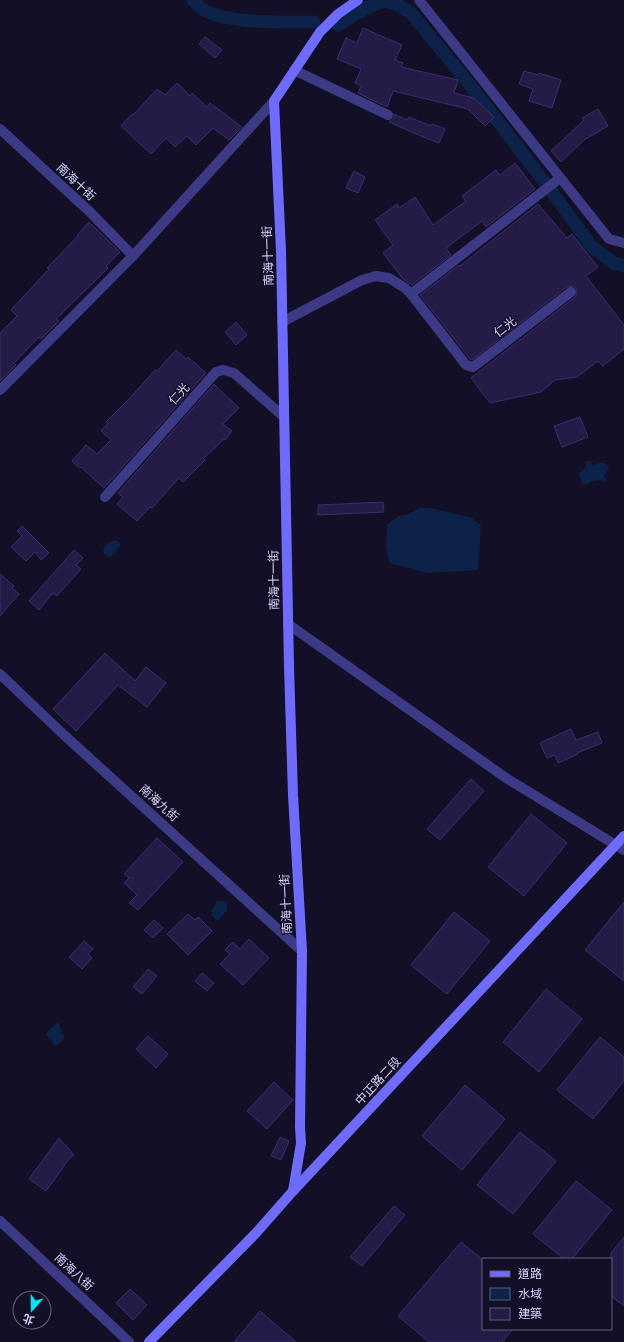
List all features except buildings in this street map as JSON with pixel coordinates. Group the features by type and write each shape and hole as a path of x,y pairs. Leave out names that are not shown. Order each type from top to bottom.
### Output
{"street":[{"path":"0,390 133,256 274,101 320,32 338,14 358,0"},
{"path":"419,0 609,239 624,243"},
{"path":"294,70 388,115"},
{"name":"南海十一街","path":"274,101 281,251 288,624 293,795 302,951 300,1119 302,1143 293,1191"},
{"name":"南海十街","path":"0,129 90,212 133,256"},
{"path":"411,294 560,178"},
{"name":"仁光","path":"282,322 362,280 376,276 390,278 411,294 466,365 473,366 571,292"},
{"name":"仁光","path":"105,497 216,372 223,370 234,373 284,417"},
{"path":"288,624 506,778 620,848"},
{"name":"南海九街","path":"0,674 302,951"},
{"name":"中正路二段","path":"148,1342 256,1233 293,1191 620,848 624,836"},
{"name":"南海八街","path":"0,1221 129,1342"}],"water":[{"path":"590,460 593,465 605,463 609,467 604,477 607,480 604,483 601,480 592,481 586,485 582,484 579,474 586,467 585,462"},
{"path":"419,508 430,508 470,517 481,525 478,570 428,573 389,563 386,547 387,525 398,516 407,515"},
{"path":"117,540 121,545 110,557 104,554 103,549 106,545"},
{"path":"217,901 227,903 227,910 218,921 212,916 212,912 210,911 215,906"},
{"path":"58,1022 64,1036 63,1041 55,1046 46,1035 47,1032"}],"waterway":[{"path":"193,0 204,10 214,15 227,18 273,22 314,22"},
{"path":"338,25 366,8 383,2 394,3 411,13 470,85 546,184"},
{"path":"552,192 592,247 614,263 624,266"}]}
